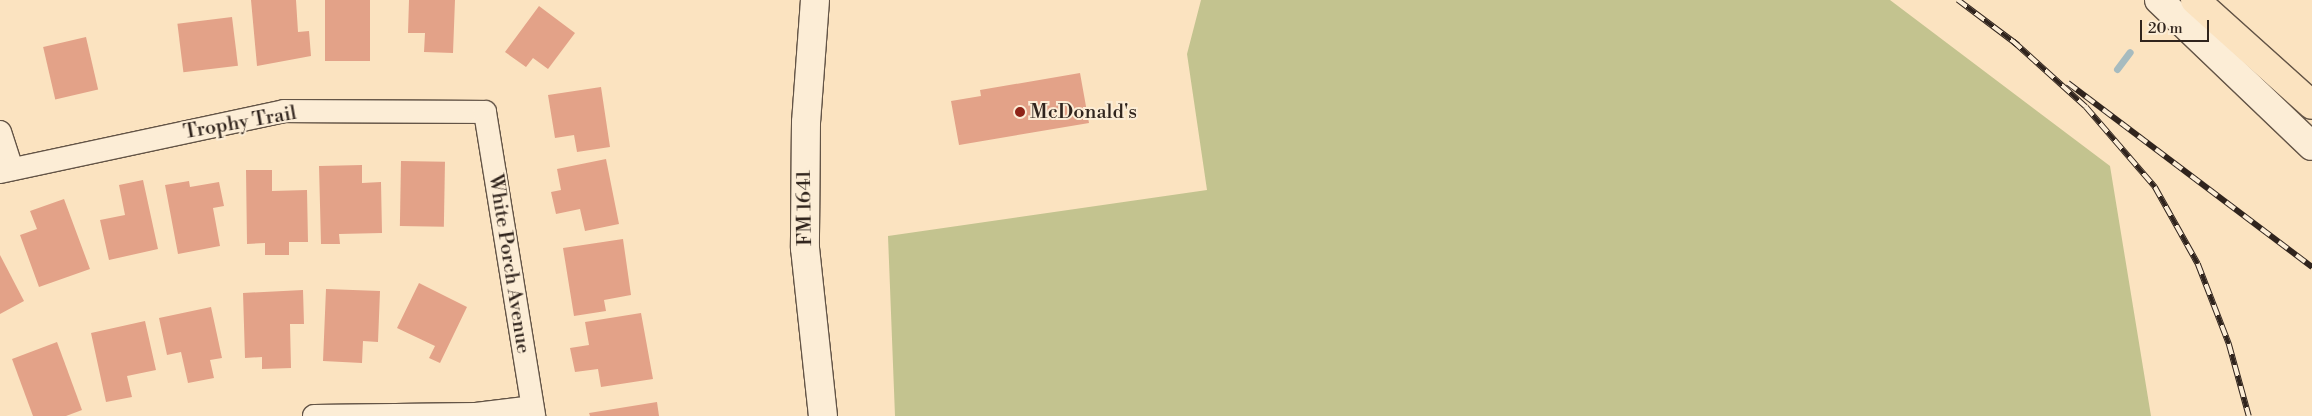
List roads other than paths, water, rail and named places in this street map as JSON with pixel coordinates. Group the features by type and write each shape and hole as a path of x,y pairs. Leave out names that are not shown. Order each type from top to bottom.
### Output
{"highway":[{"path":"2196,0 2312,105"}],"main road":[{"name":"FM 1641","path":"815,0 808,78 804,229 822,416"},
{"path":"2159,0 2312,146"}],"street":[{"name":"Trophy Trail","path":"6,170 284,112 484,112"},
{"name":"White Porch Avenue","path":"484,112 533,412"},
{"path":"0,132 6,170"},
{"path":"314,416 533,412"}],"waterway":[{"path":"2117,69 2130,52"}],"railway":[{"path":"1958,0 2018,45"},
{"path":"2013,41 2086,107 2155,187 2198,264 2229,344 2249,416"},
{"path":"2068,83 2312,267"}],"place":[{"name":"McDonald's","path":"1020,112"}]}
